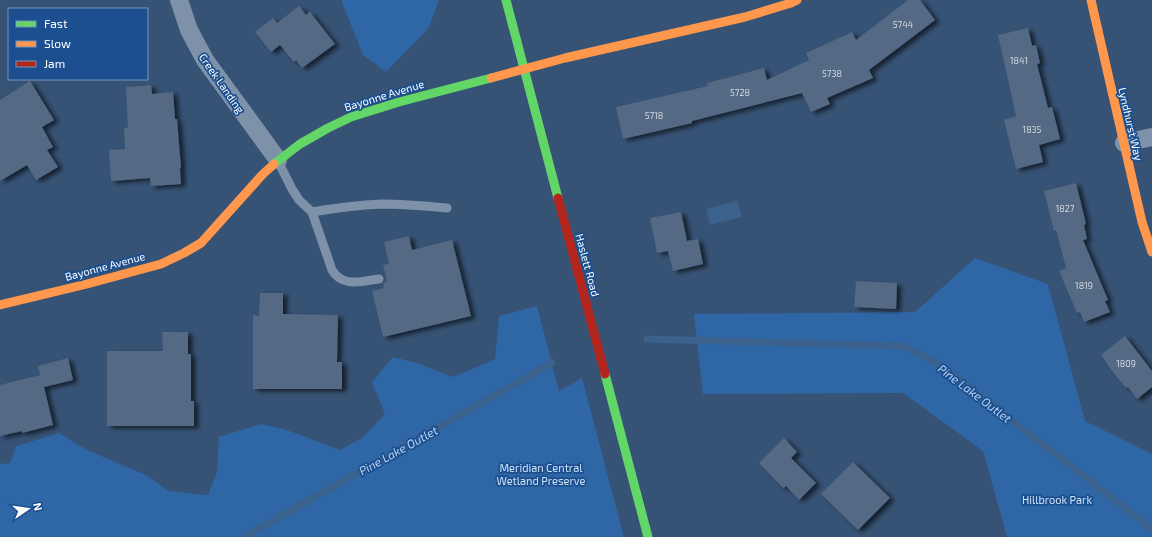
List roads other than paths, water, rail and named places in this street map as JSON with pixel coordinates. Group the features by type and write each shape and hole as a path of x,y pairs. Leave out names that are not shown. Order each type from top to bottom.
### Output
{"street":[{"name":"Creek Landing","path":"179,0 189,30 205,60 278,160"},
{"name":"Haslett Road","path":"506,0 648,537"},
{"name":"Bayonne Avenue","path":"0,305 161,264 184,253 201,243 262,175 278,160 300,144 351,117 393,103 565,58 745,18 791,4 797,0"},
{"name":"Lyndhurst Way","path":"1091,0 1142,222 1152,252"},
{"path":"1124,144 1152,137"}],"lane":[{"path":"278,160 299,200 312,212 335,275 345,282 379,279"},
{"path":"312,212 382,204 447,208"}],"waterway":[{"name":"Pine Lake Outlet","path":"647,339 903,346 939,364 1152,529"},
{"name":"Pine Lake Outlet","path":"244,537 552,363"}],"park label":[{"name":"Meridian Central Wetland Preserve","path":"541,473"},
{"name":"Hillbrook Park","path":"1057,499"}]}
